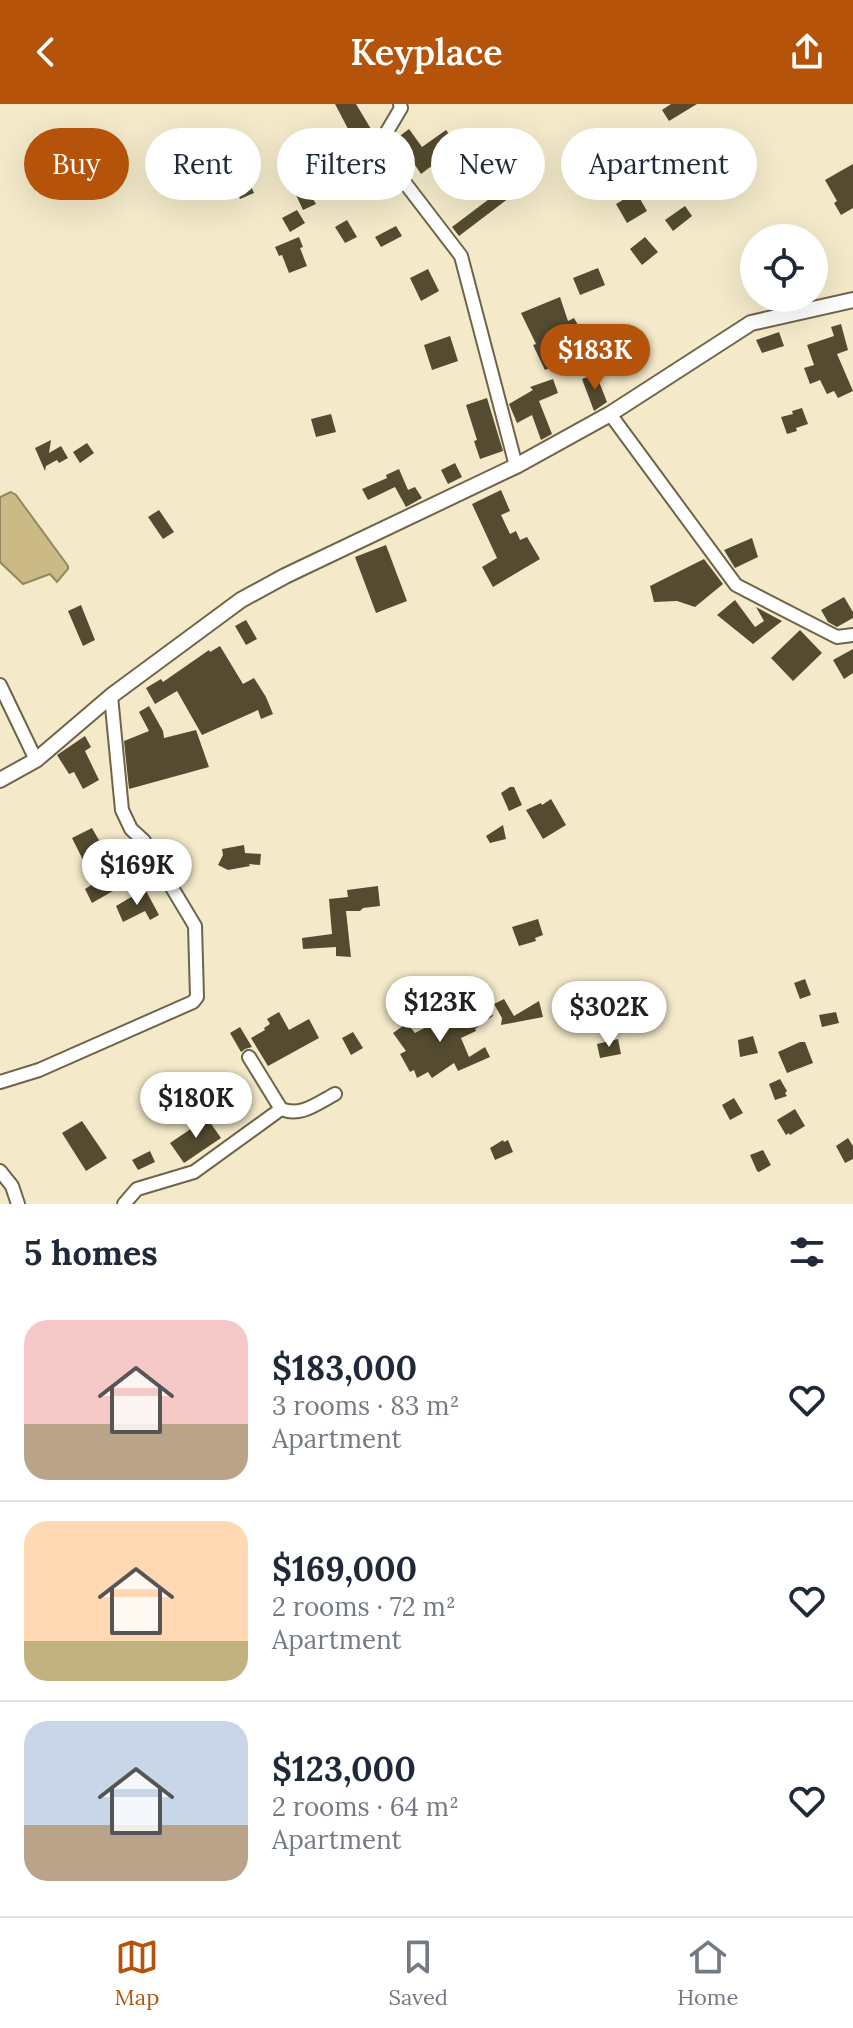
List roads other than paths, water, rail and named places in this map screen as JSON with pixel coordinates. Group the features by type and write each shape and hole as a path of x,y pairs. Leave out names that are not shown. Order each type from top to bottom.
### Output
{"street":[{"path":"400,104 401,108 379,149 461,256 516,466"},
{"path":"0,780 36,760 111,696 241,600 516,466 610,414 751,323 853,300"},
{"path":"610,414 736,585 837,637 853,635"},
{"path":"0,685 36,760"},
{"path":"0,1082 39,1070 193,1002 197,997 195,926 144,841 131,829 122,810 111,696"},
{"path":"249,1057 281,1109 290,1113 298,1113 335,1094"},
{"path":"124,1204 137,1189 194,1172 281,1109"},
{"path":"0,1171 12,1186 18,1204"}]}
